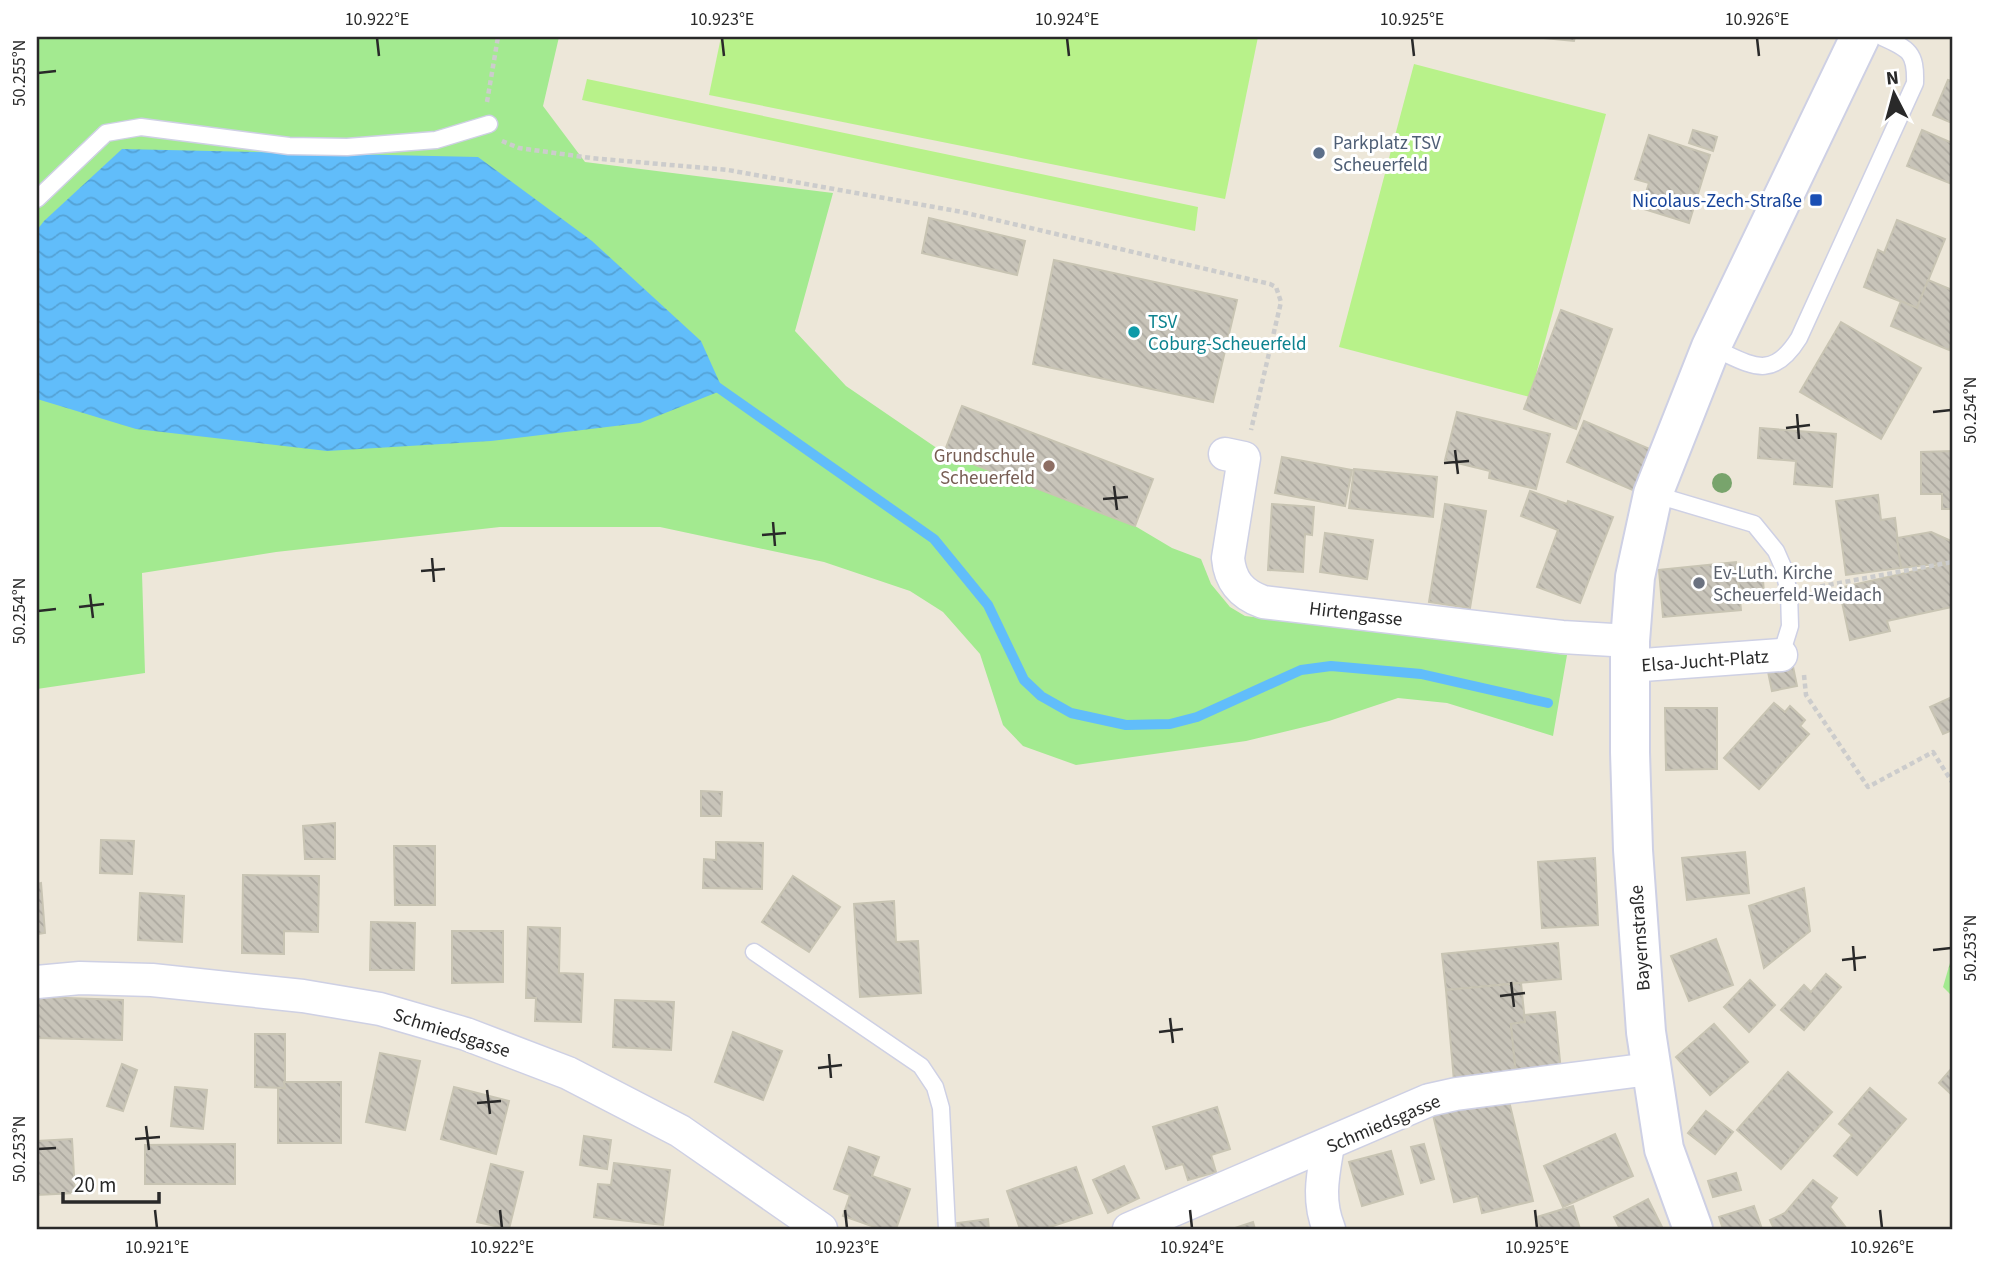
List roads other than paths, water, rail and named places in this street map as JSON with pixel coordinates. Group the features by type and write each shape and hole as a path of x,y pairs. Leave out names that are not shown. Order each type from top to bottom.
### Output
{"street":[{"path":"1629,653 1635,578 1653,494 1711,347 1860,37"},
{"name":"Hirtengasse","path":"1234,456 1229,572 1248,597 1548,636 1629,653"},
{"name":"Elsa-Jucht-Platz","path":"1629,653 1792,661"},
{"name":"Bayernstraße","path":"1629,653 1633,850 1650,1069 1664,1149 1693,1229"},
{"name":"Schmiedsgasse","path":"37,982 80,978 152,980 303,996 380,1009 466,1034 568,1073 680,1131 821,1229"},
{"name":"Schmiedsgasse","path":"1129,1229 1429,1100 1650,1069"},
{"path":"1328,1145 1320,1191 1322,1212 1329,1229"}],"lane":[{"path":"1711,347 1747,363 1765,367 1781,361 1799,338 1915,83 1916,64 1911,54 1905,47 1882,37"},
{"path":"37,199 106,133 141,127 289,146 347,147 436,139 489,124"},
{"path":"1653,494 1754,524 1776,551 1783,567 1789,593 1792,661"},
{"path":"754,951 921,1066 935,1087 941,1108 947,1229"}],"water":[{"path":"122,149 478,157 592,241 701,341 723,390 640,423 491,441 327,451 136,429 37,399 37,230"}],"waterway":[{"path":"713,384 934,539 988,605 1024,680 1041,696 1071,713 1126,725 1170,724 1197,717 1301,670 1331,666 1421,674 1548,703"}],"place":[{"name":"Parkplatz TSV Scheuerfeld","path":"1319,153"},
{"name":"Nicolaus-Zech-Straße","path":"1816,200"},
{"name":"TSV Coburg-Scheuerfeld","path":"1134,332"},
{"name":"Grundschule Scheuerfeld","path":"1049,466"},
{"name":"Ev-Luth. Kirche Scheuerfeld-Weidach","path":"1699,583"}]}
